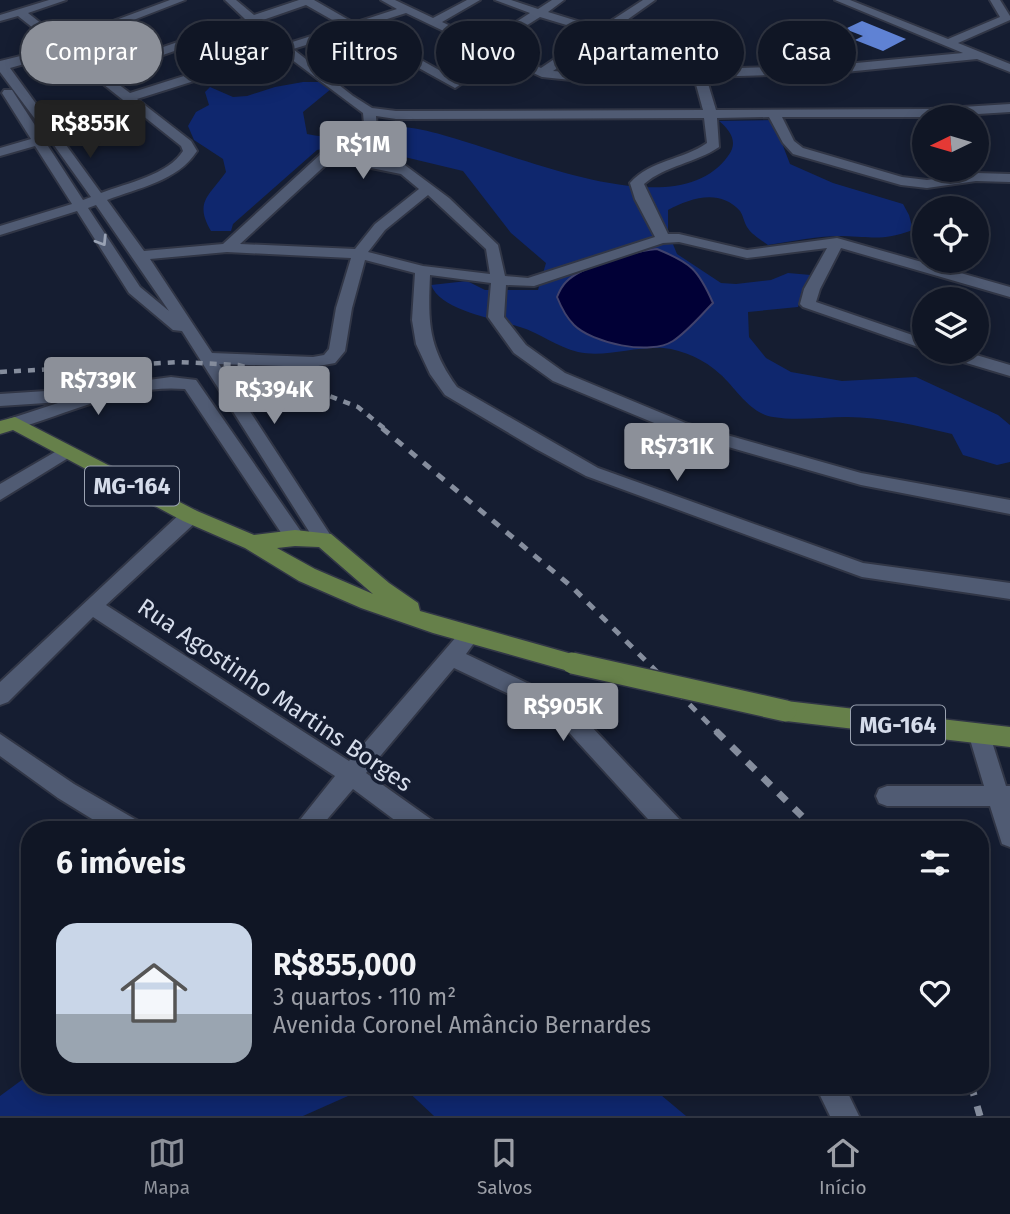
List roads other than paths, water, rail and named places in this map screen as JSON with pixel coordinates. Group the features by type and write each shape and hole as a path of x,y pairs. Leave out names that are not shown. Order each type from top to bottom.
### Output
{"main road":[{"name":"MG-164","path":"8,425 66,451 190,516 252,543 307,575 369,602 433,625 572,663 786,711 980,736 1010,737"},
{"path":"252,543 295,538 324,539"},
{"name":"MG-164","path":"324,539 381,589 433,625"},
{"path":"307,575 332,565 344,556"}],"street":[{"path":"0,18 61,0"},
{"path":"127,21 180,0"},
{"path":"230,0 307,49"},
{"path":"247,0 260,21"},
{"path":"162,51 308,0 343,21"},
{"path":"386,0 436,25"},
{"path":"432,23 475,0"},
{"path":"499,0 566,21"},
{"path":"524,21 559,0"},
{"path":"620,21 650,0"},
{"path":"840,0 1010,68"},
{"path":"949,43 1006,18 995,0"},
{"path":"368,21 405,10"},
{"path":"20,12 32,21"},
{"path":"293,47 307,42"},
{"path":"293,54 369,111 396,115 866,110 930,113 1010,108"},
{"path":"744,72 835,69 979,55"},
{"path":"2,72 21,64"},
{"path":"542,74 554,66"},
{"path":"2,72 54,137 159,283 324,539"},
{"path":"2,72 38,142 134,290 191,336"},
{"path":"542,74 554,75"},
{"path":"131,97 176,83"},
{"path":"0,231 80,206 170,171 183,162 190,151 186,144 114,84"},
{"path":"351,84 374,103 412,108 774,114 1010,101"},
{"path":"663,239 642,199 637,183 647,173 704,153 714,144 702,84"},
{"path":"369,111 372,146 427,189 493,248 499,281 496,317 520,349 559,377 682,428 784,458 861,479 1010,507"},
{"path":"774,114 789,143 798,152 901,181 927,184 976,177 1010,178"},
{"path":"370,130 396,115"},
{"path":"0,152 54,137"},
{"path":"227,248 328,155 406,173"},
{"path":"208,358 313,362 329,359 337,351 344,308 359,254 380,227 427,189"},
{"path":"139,256 227,248 359,254 423,270 529,283 663,239 679,238 747,254 837,242 1010,292"},
{"path":"837,242 812,289 808,304 912,340"},
{"path":"423,270 420,320 424,344 436,370 451,391 542,445 592,472 862,570 1010,591"},
{"path":"988,364 1010,371"},
{"path":"0,400 109,393 173,381 190,384 295,538"},
{"path":"8,425 109,393"},
{"path":"0,493 66,451"},
{"path":"0,696 190,516"},
{"name":"Rua Agostinho Martins Borges","path":"92,606 349,773 415,821"},
{"path":"310,821 470,635"},
{"path":"453,658 561,709 666,821"},
{"path":"980,736 1003,796 1010,836"},
{"path":"0,744 66,791 117,821"},
{"path":"887,796 1003,796"},
{"path":"834,1094 845,1116"}],"railway":[{"path":"0,372 179,362 238,365 275,375 358,407 385,429"},
{"path":"382,428 572,587 716,731"},
{"path":"716,731 807,821"},
{"path":"974,1094 980,1116"}]}
